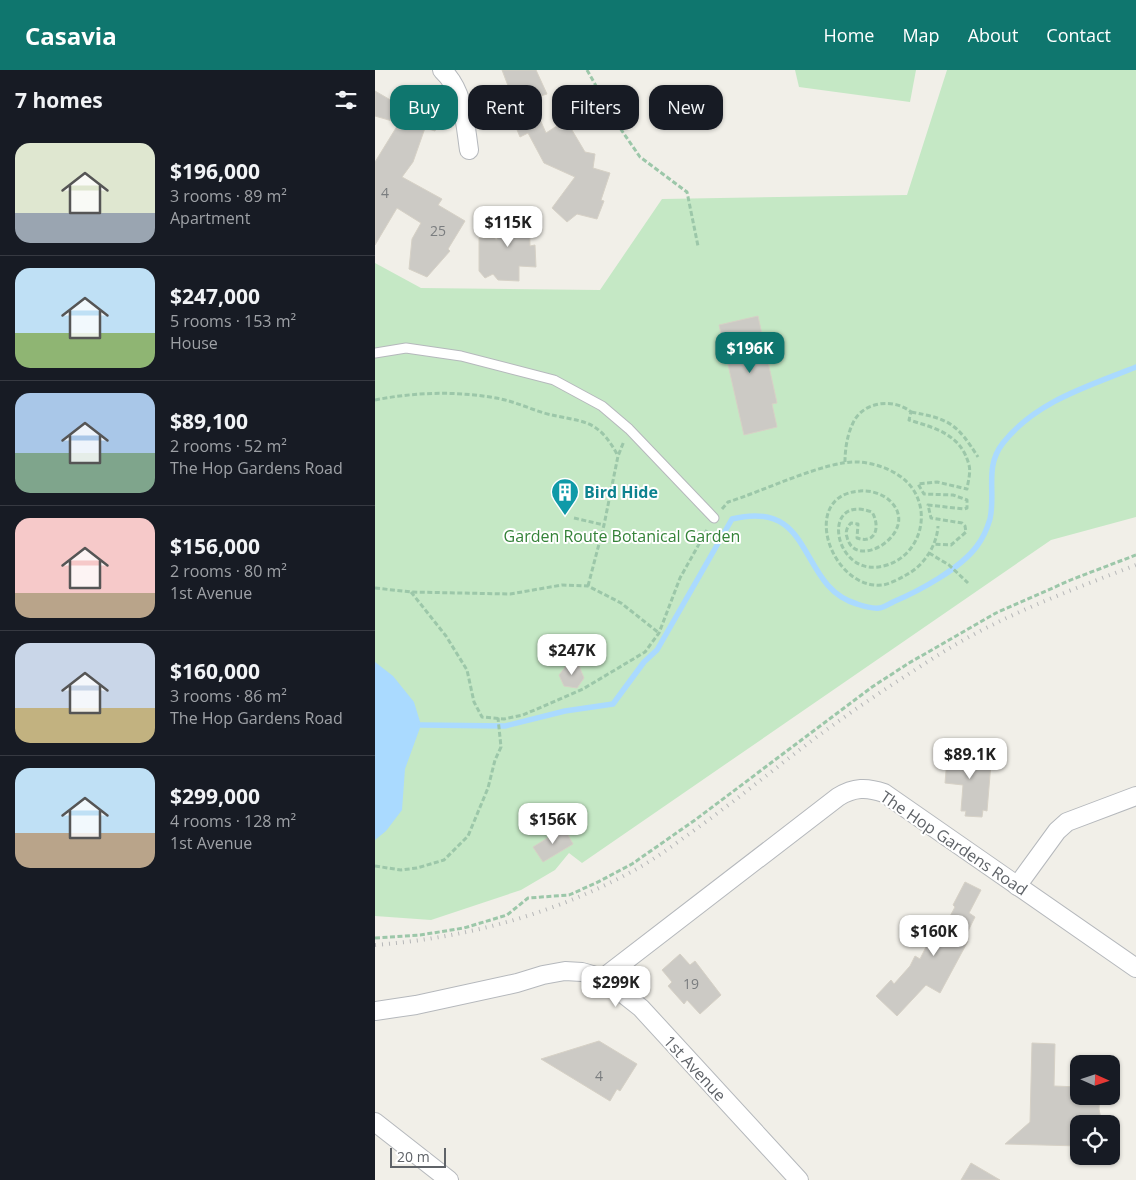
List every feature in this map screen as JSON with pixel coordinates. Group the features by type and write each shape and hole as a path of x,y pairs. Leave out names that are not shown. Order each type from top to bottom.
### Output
{"street":[{"path":"442,70 455,88 463,107 469,150"},
{"name":"The Hop Gardens Road","path":"603,978 838,796 850,790 873,789 884,793 1136,968"},
{"path":"1017,886 1057,831 1067,822 1136,796"},
{"name":"1st Avenue","path":"375,1011 417,1005 517,983 543,974 565,971 581,972 603,978 641,1008 799,1180"},
{"path":"375,1122 449,1180"}],"lane":[{"path":"375,352 406,348 461,356 554,380 602,406 629,428 714,518"}],"path":[{"path":"587,70 620,128 640,157 687,192 698,246"},
{"path":"375,400 423,393 448,393 503,400 548,414 587,422 611,442 618,456"},
{"path":"845,462 845,451 853,422 864,410 875,404 887,403 907,408 911,412 944,419 951,423 963,434 978,457"},
{"path":"911,412 909,420 942,430 950,436 962,450 969,466 967,489 937,482 918,484 924,494 953,495 967,500 967,508 964,509 928,505 931,518 962,523 965,526 966,532 951,545 933,544"},
{"path":"588,586 604,525 618,456 629,428"},
{"path":"411,592 446,636 467,670 473,702 483,717 498,718 523,715 583,690 645,652 659,633 680,578 714,518 728,502 822,468 845,462 871,464 887,469 902,477 915,492 922,520 922,528 919,536 903,556 887,565 867,566 847,555 839,542 838,529 840,520 845,513 857,509 872,512 878,526 874,536 862,540 857,538 858,524 856,523 848,526 846,531 847,538 855,549 872,551 884,545 896,529 897,511 891,501 879,494 866,490 852,491 841,496 833,503 828,512 826,526 828,541 833,553 847,573 866,583 883,585 915,570 929,553 937,538 937,526"},
{"path":"574,518 604,525"},
{"path":"929,553 949,565 967,583"},
{"path":"375,938 420,935 465,928 507,915 528,898 547,895 569,895 596,882 631,864 695,820 872,687 909,663 996,614 1073,578 1136,554"},
{"path":"375,588 411,592 510,594 562,585 588,586 621,603 659,633"},
{"path":"375,866 401,870 444,860 468,836 488,788 495,760 501,748 498,718"}],"green space":[{"path":"795,70 916,70 910,102 799,87"},
{"name":"Garden Route Botanical Garden","path":"947,70 1136,70 1136,517 1051,540 582,863 569,853 555,870 521,890 431,920 375,916 375,263 421,288 600,290 662,199 907,195"}],"water":[{"path":"375,662 393,676 414,702 421,725 405,769 402,810 386,831 375,840"}],"building":[{"path":"502,70 536,70 547,94 542,96 542,85 508,85"},
{"path":"375,91 390,100 390,120 375,116"},
{"path":"542,124 546,133 552,129 572,130 585,152 595,154 593,168 610,173 601,200 604,201 597,219 577,214 567,222 552,208 575,177 544,163 528,133 520,137 517,130 542,130"},
{"path":"395,130 424,130 413,162 402,177 442,199 438,205 465,221 448,249 450,251 427,277 409,269 412,239 421,223 397,208 375,245 375,162"},
{"path":"529,212 530,246 535,245 536,267 519,266 519,281 498,280 493,274 485,278 479,271 479,238 494,238 497,240 499,213"},
{"path":"758,316 777,403 772,404 777,427 744,435 719,325"},
{"path":"567,665 579,666 584,678 577,688 564,686 559,675"},
{"path":"957,745 976,746 975,761 991,763 987,811 983,810 982,817 965,816 966,811 961,811 963,785 945,783 947,759 956,759"},
{"path":"564,828 573,844 543,862 533,847"},
{"path":"965,882 981,890 969,913 975,917 964,939 968,941 940,993 926,985 897,1016 876,996 891,980 894,984 910,966 915,956 920,959 927,945 933,948 955,907 953,905"},
{"path":"680,954 690,965 695,961 721,995 700,1014 687,1000 684,1004 668,986 672,982 662,970"},
{"path":"599,1041 637,1064 620,1091 617,1089 610,1101 541,1059"},
{"path":"1032,1043 1055,1044 1054,1086 1070,1087 1070,1105 1099,1105 1100,1115 1070,1115 1070,1146 1005,1144 1030,1122"},
{"path":"971,1163 1000,1180 961,1180"}],"waterway":[{"path":"421,725 505,726 565,711 613,704 644,662 657,650 732,519 759,516 779,521 793,532 824,581 838,595 857,604 871,608 881,608 915,592 950,571 970,555 981,540 992,509 992,470 994,461 997,452 1016,428 1031,416 1064,396 1136,367"}],"railway":[{"path":"375,945 442,937 507,922 570,901 601,887 664,852 842,719 895,682 956,644 1031,607 1136,565"}],"place":[{"name":"Bird Hide","path":"565,516"}]}
